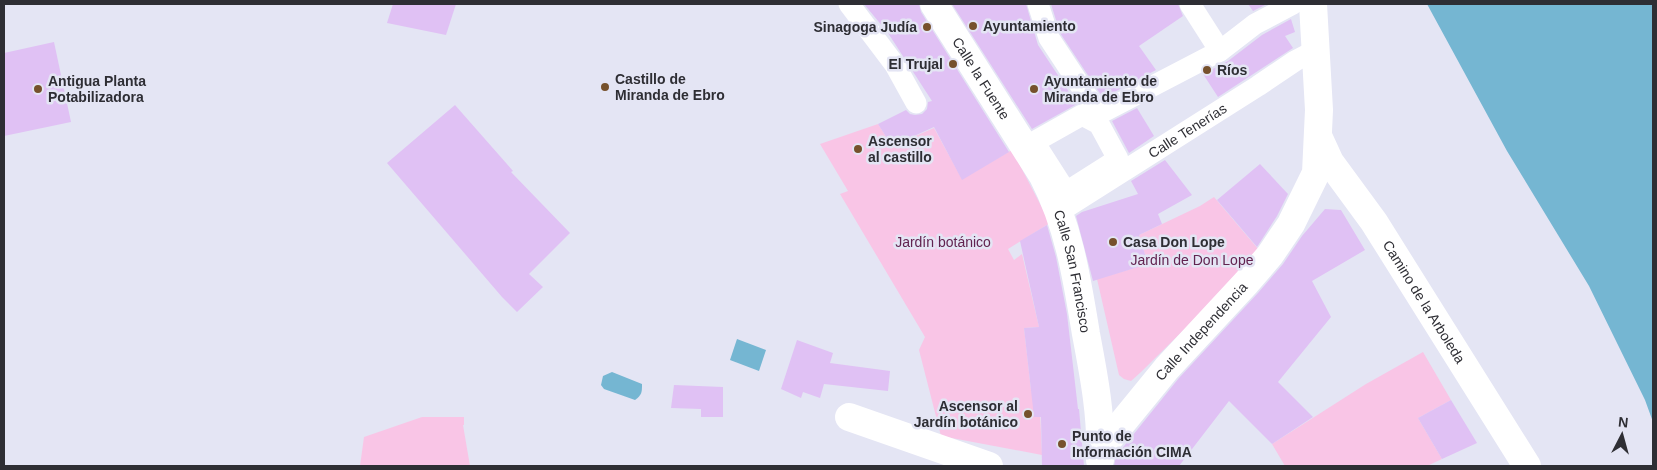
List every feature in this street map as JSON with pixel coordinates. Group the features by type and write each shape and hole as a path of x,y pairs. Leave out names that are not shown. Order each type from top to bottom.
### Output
{"street":[{"path":"849,4 895,65 916,103"},
{"name":"Calle la Fuente","path":"934,4 1028,153"},
{"path":"1038,4 1049,38 1095,116 1118,158 1066,192 1059,199 1034,142 1082,115 1095,116 1220,51 1255,24 1293,4"},
{"path":"1190,4 1220,51"},
{"name":"Calle Independencia","path":"1100,458 1167,368 1270,255 1291,224 1316,173 1319,138 1313,4"},
{"name":"Calle Tenerías","path":"1059,199 1258,86 1269,77 1316,50"},
{"name":"Camino de la Arboleda","path":"1319,138 1330,162 1374,222 1527,466"},
{"name":"Calle San Francisco","path":"1028,153 1059,199 1072,254 1097,396 1100,458"},
{"path":"1097,396 1107,410 1120,413 1138,405"},
{"path":"849,417 989,466"}],"green space":[{"name":"Jardín botánico","path":"878,124 892,146 934,128 962,179 1012,150 1050,223 1008,249 1014,260 1022,254 1039,327 1024,328 1031,390 1040,412 1042,455 941,436 919,350 925,337 840,194 848,191 820,144"},
{"name":"Jardín de Don Lope","path":"1214,197 1259,250 1219,295 1141,372 1131,381 1124,379 1119,375 1097,279 1148,264 1139,235 1200,206"},
{"path":"1423,352 1451,400 1418,418 1442,459 1427,466 1285,466 1272,444 1366,384"},
{"path":"422,417 464,417 463,425 470,466 360,466 364,437"}],"water":[{"path":"1427,4 1653,4 1653,422 1645,400 1589,286 1507,151"},
{"path":"737,339 766,350 759,371 730,360"},
{"path":"612,372 642,384 642,391 639,397 635,400 604,389 601,385 603,376"}],"building":[{"path":"393,4 456,4 446,35 387,23"},
{"path":"864,4 919,4 921,12 1009,152 962,180 934,127 892,146 878,124 906,110 910,114 922,114 927,109 928,102 932,101 888,33"},
{"name":"Ayuntamiento de Miranda de Ebro","path":"952,4 1026,4 1038,45 1077,104 1032,129"},
{"path":"1051,4 1178,4 1183,16 1139,46 1156,70 1103,98 1060,33"},
{"path":"1248,4 1267,4 1253,11"},
{"path":"1291,19 1295,32 1285,36 1293,48 1218,97 1203,74 1228,61 1262,35"},
{"name":"Antigua Planta Potabilizadora","path":"54,42 71,122 4,136 4,53"},
{"path":"455,105 513,171 511,172 570,233 529,274 543,287 517,312 387,163"},
{"path":"1137,108 1154,136 1129,153 1112,121"},
{"path":"1165,160 1192,195 1158,214 1162,224 1139,235 1148,264 1093,281 1076,216 1082,212 1138,194 1131,181"},
{"path":"1260,164 1288,194 1277,216 1257,247 1217,200"},
{"path":"1325,209 1341,210 1365,250 1312,281 1331,317 1278,382 1313,417 1272,444 1229,401 1179,466 1114,466 1116,456 1179,378 1258,293"},
{"path":"1047,225 1056,257 1067,314 1084,466 1042,466 1041,417 1034,417 1024,328 1039,327 1020,241"},
{"path":"797,340 833,353 830,363 890,371 888,391 824,384 820,398 803,392 801,398 781,389"},
{"path":"674,385 723,387 723,417 701,417 701,409 671,408"},
{"path":"1451,400 1477,443 1442,459 1418,418"}],"place":[{"name":"Ayuntamiento","path":"973,26"},
{"name":"Sinagoga Judía","path":"927,27"},
{"name":"El Trujal","path":"953,64"},
{"name":"Ríos","path":"1207,70"},
{"name":"Castillo de Miranda de Ebro","path":"605,87"},
{"name":"Antigua Planta Potabilizadora","path":"38,89"},
{"name":"Ayuntamiento de Miranda de Ebro","path":"1034,89"},
{"name":"Ascensor al castillo","path":"858,149"},
{"name":"Casa Don Lope","path":"1113,242"},
{"name":"Ascensor al Jardín botánico","path":"1028,414"},
{"name":"Punto de Información CIMA","path":"1062,444"}]}
